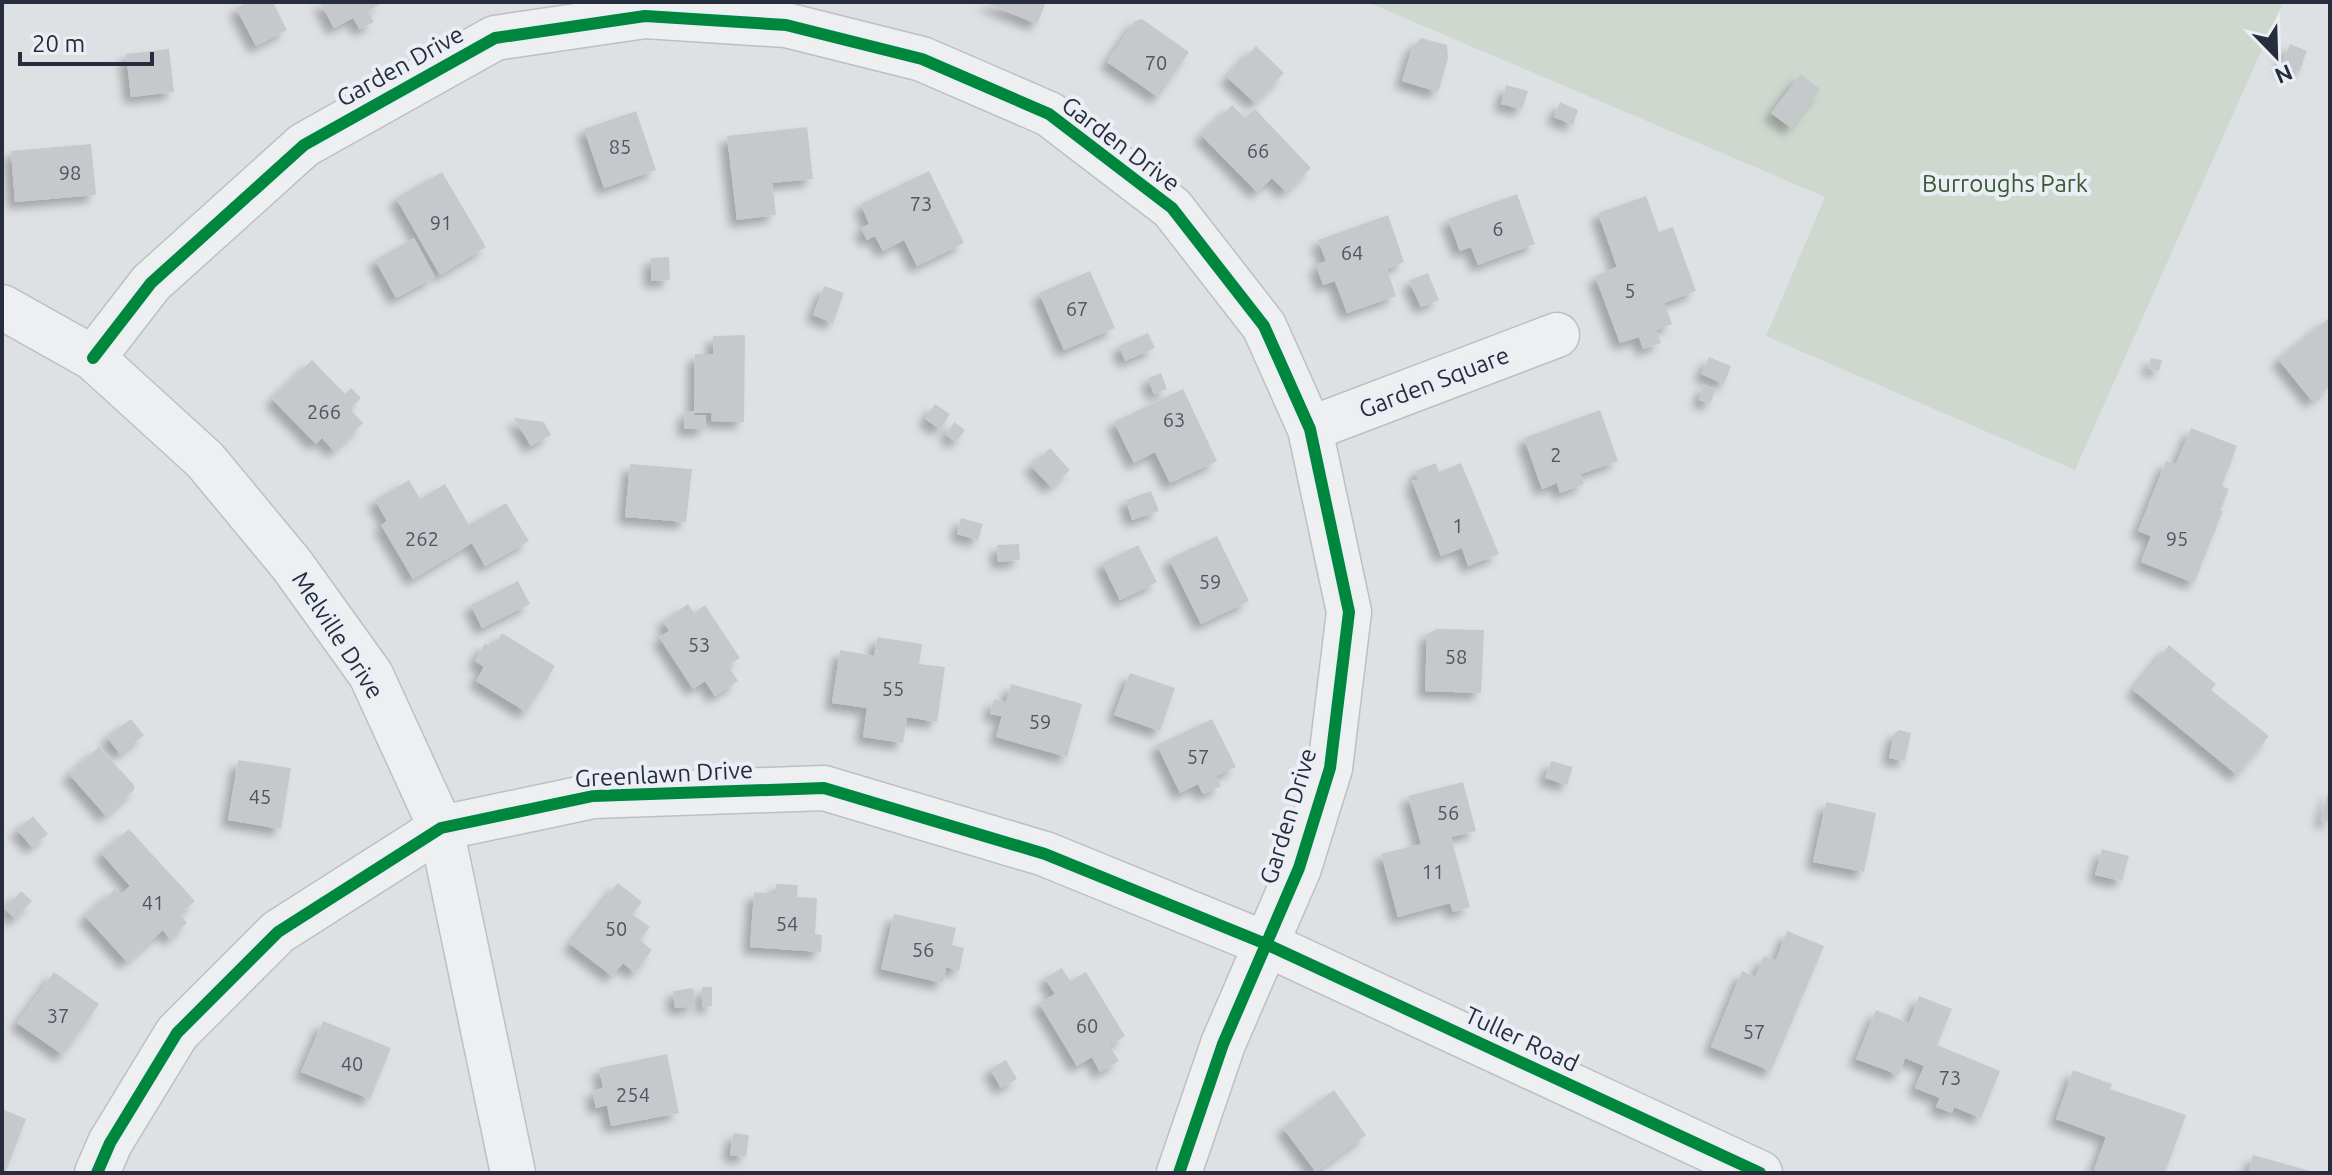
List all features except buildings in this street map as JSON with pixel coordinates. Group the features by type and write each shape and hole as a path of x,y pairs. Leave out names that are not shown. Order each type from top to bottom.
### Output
{"street":[{"name":"Garden Drive","path":"93,358 151,283 304,145 495,38 645,16 786,25 922,59 1049,114 1172,208 1264,326 1310,429 1349,612 1330,768 1299,868 1223,1044 1179,1173"},
{"name":"Melville Drive","path":"2,307 93,358 205,460 292,565 371,675 441,828 513,1173"},
{"name":"Garden Square","path":"1310,429 1557,335"},
{"name":"Greenlawn Drive","path":"97,1173 110,1143 177,1033 278,932 441,828 593,796 824,788 1045,854 1266,944"},
{"name":"Tuller Road","path":"1266,944 1760,1173"}],"green space":[{"name":"Burroughs Park","path":"1367,2 2283,2 2075,470 1766,336 1825,197"}],"cycle path":[{"path":"93,358 151,283 304,145 495,38 645,16 786,25 922,59 1049,114 1172,208 1264,326 1310,429 1349,612 1330,768 1299,868 1223,1044 1179,1173"},
{"path":"97,1173 110,1143 177,1033 278,932 441,828 593,796 824,788 1045,854 1266,944 1760,1173"}]}
